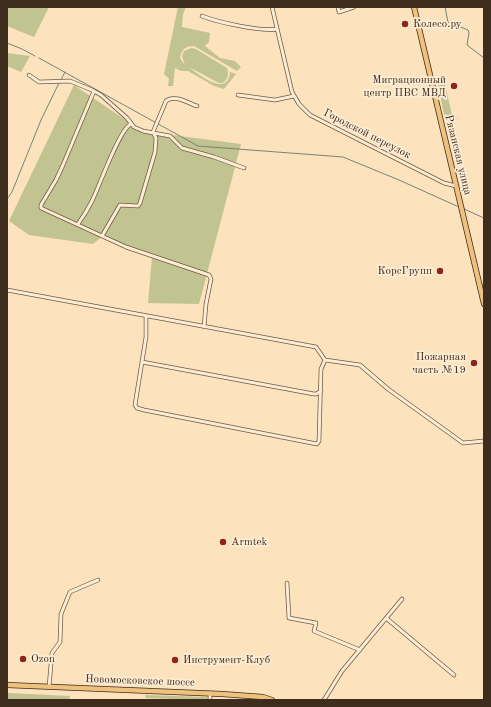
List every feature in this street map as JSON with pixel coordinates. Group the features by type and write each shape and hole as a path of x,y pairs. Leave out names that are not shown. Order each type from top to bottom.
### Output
{"main road":[{"name":"Рязанская улица","path":"414,7 484,304"},
{"name":"Новомосковское шоссе","path":"7,685 210,693 258,696 272,700"}],"street":[{"name":"Городской переулок","path":"272,7 292,92 299,104 310,116 444,183 456,186"},
{"path":"338,7 339,12 354,7"},
{"path":"202,16 217,21 267,30 277,29"},
{"path":"29,76 39,82 70,81 94,91 101,95 127,118 134,127 143,131 170,136 182,148 214,157 244,168"},
{"path":"94,91 63,165 41,206 44,210 102,236 146,254 209,275 211,279 206,304 204,327"},
{"path":"238,96 275,100 294,96"},
{"path":"102,236 120,205 138,206 140,203 155,152 156,138 153,132 164,104 169,98 174,98 197,106"},
{"path":"78,224 92,201 126,128 131,124"},
{"path":"7,290 316,347 325,360 360,365 388,389 463,443 484,441"},
{"path":"146,316 147,328 135,405 137,408 317,444 319,441 321,369 325,360"},
{"path":"142,362 314,394 321,391"},
{"path":"49,687 52,653 60,642 61,614 70,592 98,580"},
{"path":"287,583 289,618 316,623 314,631 360,650"},
{"path":"324,700 342,671 402,599"},
{"path":"386,618 454,675"},
{"path":"210,693 210,700"}],"green space":[{"path":"7,7 49,7 34,37 7,26"},
{"path":"178,7 186,7 183,14 182,27 210,33 209,42 205,46 220,58 235,61 241,67 237,71 194,46 186,47 183,50 180,58 185,65 182,56 184,51 191,48 196,49 227,68 227,78 223,83 219,83 189,67 199,75 212,82 219,84 224,83 228,80 230,72 236,74 224,89 214,86 188,71 181,71 175,68 173,86 168,86 169,79 164,74"},
{"path":"7,53 30,56 21,72 7,66"},
{"path":"445,84 453,119 460,118 449,121 445,119 438,85"},
{"path":"74,85 142,131 241,144 199,304 148,303 152,258 104,235 93,244 29,235 9,221"},
{"path":"7,693 70,696 69,700 7,700"},
{"path":"146,695 207,697 208,699 146,698"}],"waterway":[{"path":"445,7 448,22 468,30 467,45 484,58"},
{"path":"7,43 35,56"},
{"path":"39,58 198,146 343,157 459,207"},
{"path":"61,80 65,72"},
{"path":"7,199 12,192 41,120 59,83"},
{"path":"464,209 484,218"}],"place":[{"name":"Колесо.ру","path":"405,24"},
{"name":"Миграционный центр ПВС МВД","path":"454,86"},
{"name":"КорсГрупп","path":"440,271"},
{"name":"Пожарная часть №19","path":"474,363"},
{"name":"Armtek","path":"223,542"},
{"name":"Ozon","path":"23,659"},
{"name":"Инструмент-Клуб","path":"175,660"}]}
